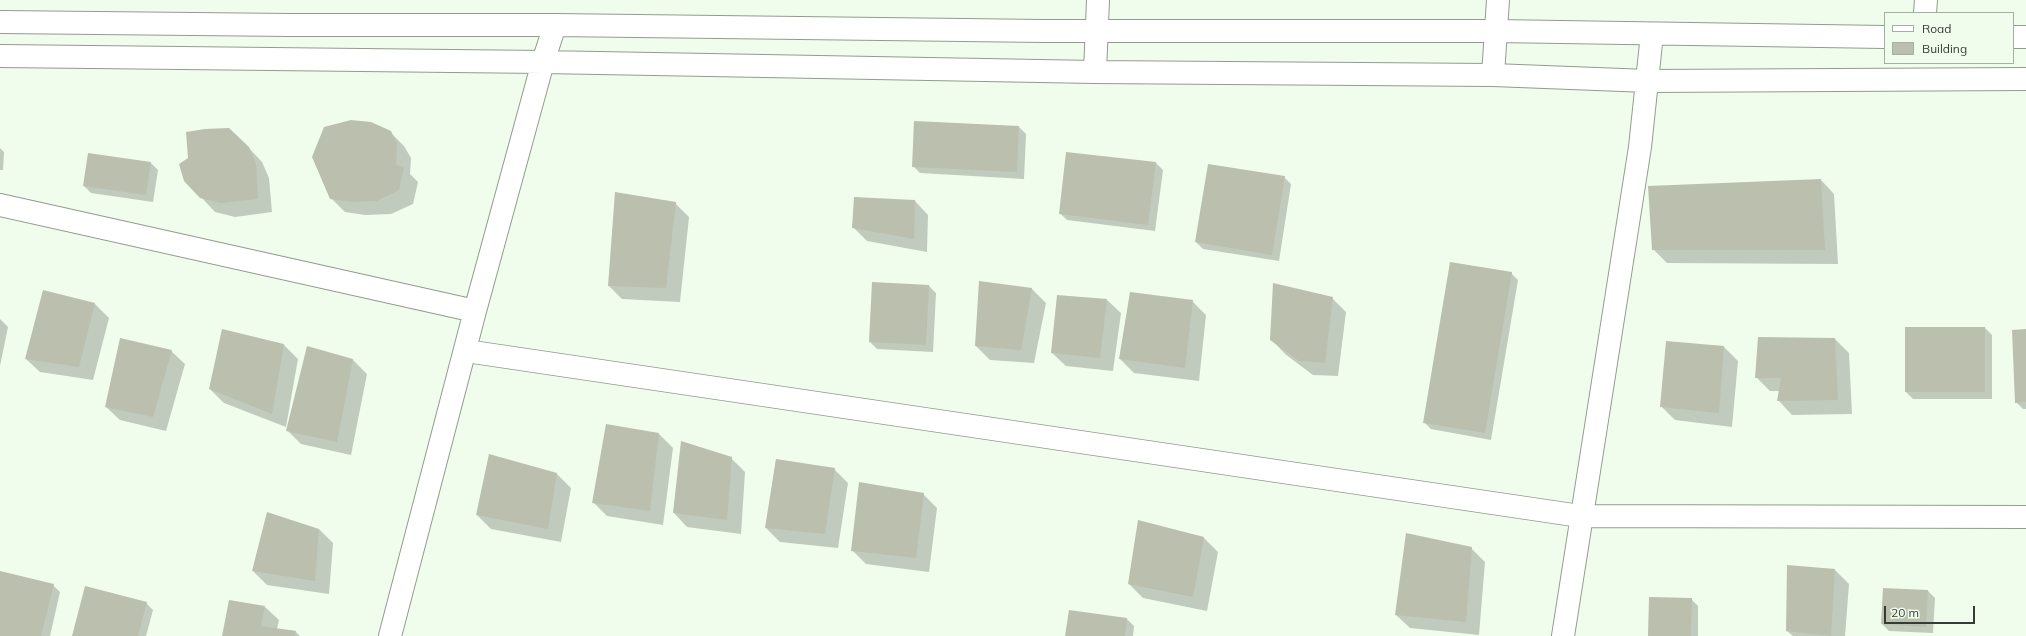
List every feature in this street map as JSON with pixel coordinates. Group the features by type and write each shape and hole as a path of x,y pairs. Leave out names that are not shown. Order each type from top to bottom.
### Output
{"street":[{"path":"1095,72 1095,30 1098,0"},
{"path":"1493,75 1498,0"},
{"path":"1925,12 1926,0"},
{"path":"0,22 1095,30 1496,31 1884,37"},
{"path":"390,636 466,351 475,311 543,62 556,25"},
{"path":"1562,636 1640,147 1652,34"},
{"path":"2014,37 2026,37"},
{"path":"0,56 543,62 1095,72 1493,75 1648,81 1923,71 2026,79"},
{"path":"0,205 475,311"},
{"path":"466,351 1580,516 2026,517"}],"building":[{"path":"351,120 371,122 391,131 397,143 396,165 404,167 399,190 377,201 351,202 330,199 312,157 324,127"},
{"path":"914,121 1019,126 1017,172 912,167"},
{"path":"229,128 249,147 256,164 258,199 221,203 200,198 184,181 179,164 188,158 186,132 205,129"},
{"path":"1066,152 1156,162 1148,225 1059,214"},
{"path":"88,153 151,162 146,195 83,186"},
{"path":"1208,164 1285,176 1272,255 1195,242"},
{"path":"1821,179 1825,250 1652,250 1648,186"},
{"path":"615,192 676,202 666,288 608,286"},
{"path":"854,197 915,200 914,239 852,228"},
{"path":"1450,262 1512,272 1485,433 1423,423"},
{"path":"979,281 1032,288 1021,350 975,346"},
{"path":"872,282 929,285 926,345 869,342"},
{"path":"1273,283 1333,297 1325,363 1299,361 1270,340"},
{"path":"43,290 95,303 79,367 25,359"},
{"path":"1130,292 1193,300 1185,368 1119,359"},
{"path":"1057,295 1107,299 1100,358 1051,353"},
{"path":"1905,327 1985,327 1985,392 1905,392"},
{"path":"222,329 284,344 272,414 209,389"},
{"path":"2026,329 2026,402 2015,403 2012,330"},
{"path":"1758,337 1835,338 1838,400 1777,401 1781,378 1755,378"},
{"path":"120,338 172,350 153,417 105,407"},
{"path":"1666,341 1724,346 1719,413 1660,407"},
{"path":"307,346 353,359 337,442 286,431"},
{"path":"606,424 659,433 650,511 592,503"},
{"path":"681,441 732,457 727,520 673,513"},
{"path":"489,454 557,473 548,529 476,515"},
{"path":"776,459 835,468 825,534 765,528"},
{"path":"859,482 924,493 916,558 851,551"},
{"path":"267,512 319,529 315,581 252,571"},
{"path":"1138,520 1204,537 1193,597 1128,584"},
{"path":"1406,533 1472,547 1466,622 1395,615"},
{"path":"1787,565 1835,569 1831,636 1786,631"},
{"path":"0,571 54,584 41,636 0,636"},
{"path":"85,586 147,602 138,636 72,636"},
{"path":"1883,588 1928,590 1926,627 1881,624"},
{"path":"1649,597 1692,598 1691,636 1648,636"},
{"path":"229,600 265,606 261,626 296,631 295,636 222,636"},
{"path":"1069,610 1127,618 1125,636 1065,636"}]}
